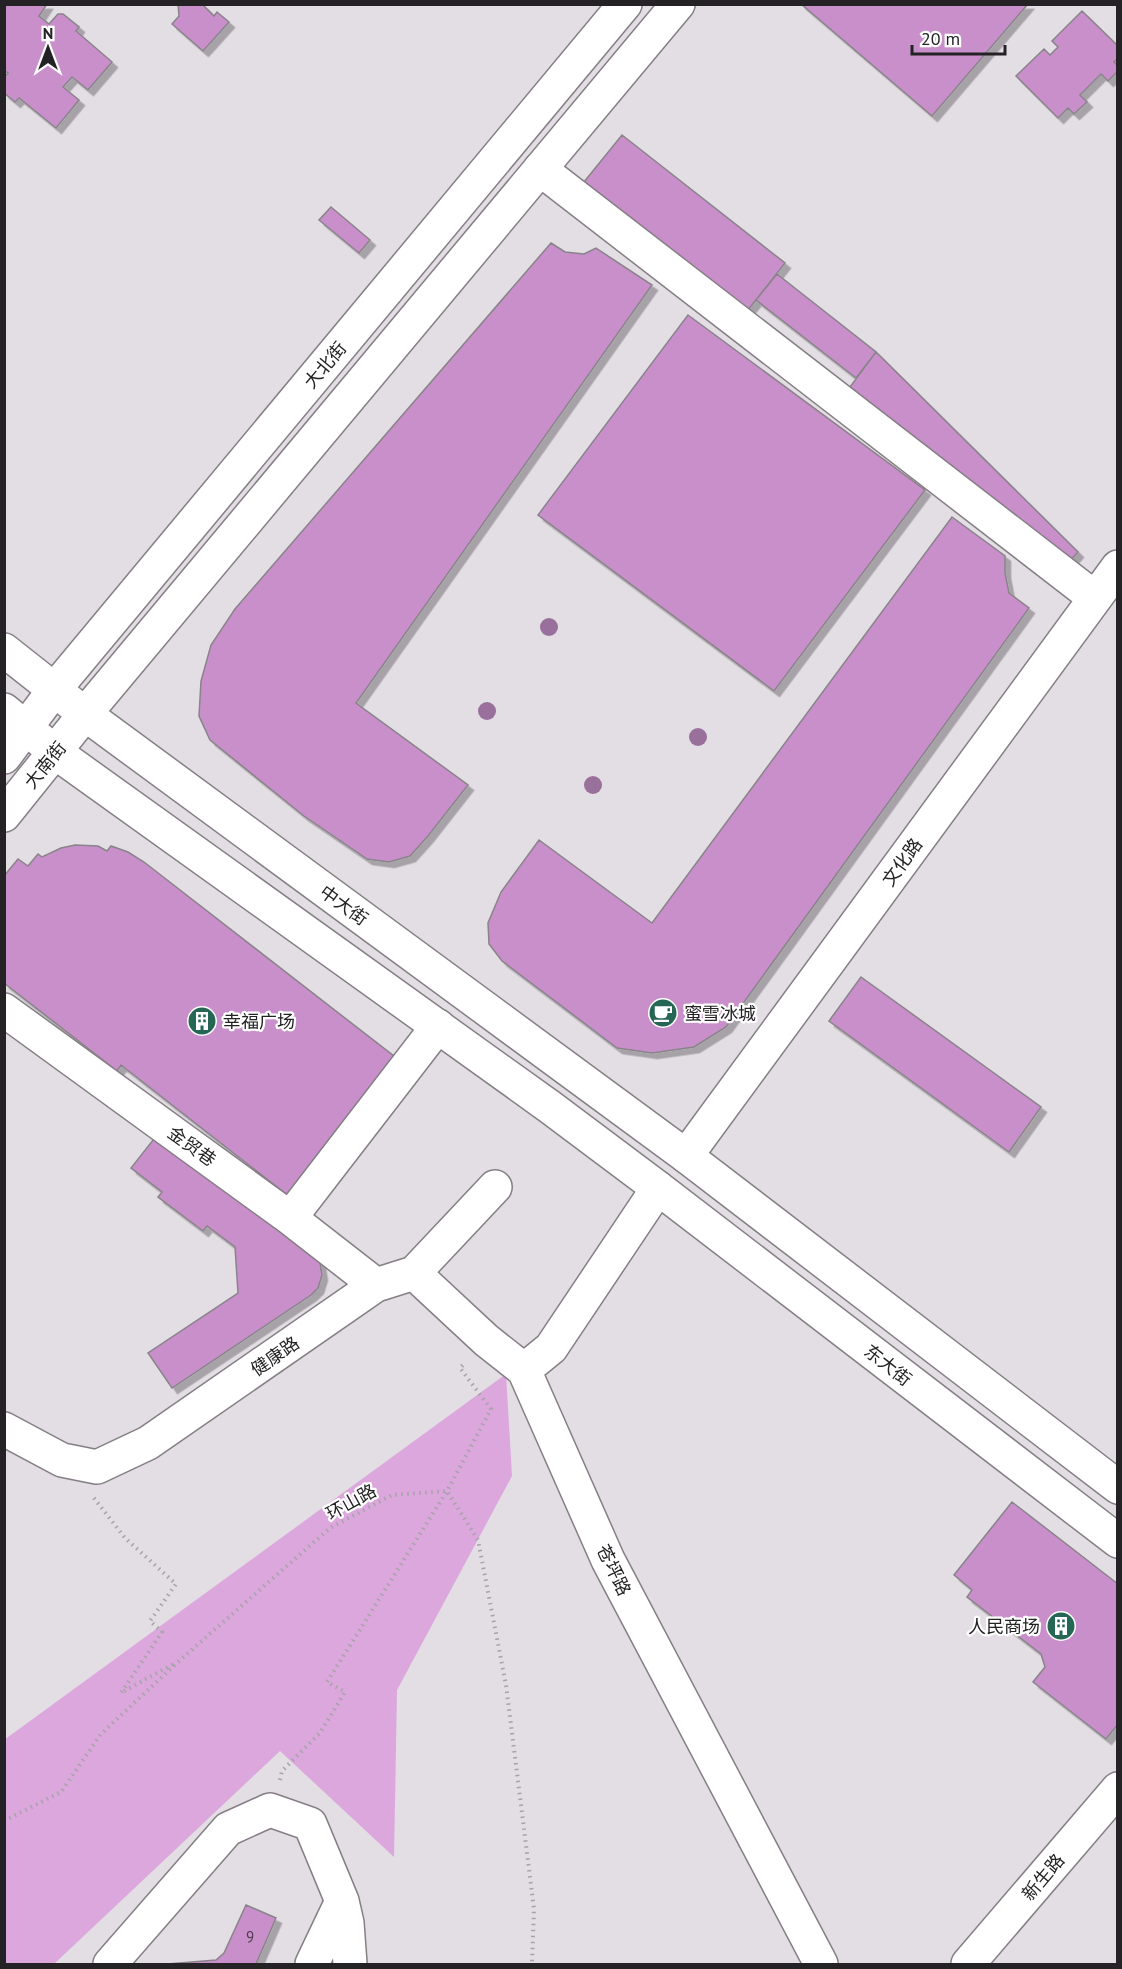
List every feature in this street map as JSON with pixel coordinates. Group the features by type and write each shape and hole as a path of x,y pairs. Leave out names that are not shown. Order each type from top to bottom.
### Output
{"main road":[{"name":"大北街","path":"16,718 54,690 625,4"},
{"path":"85,714 678,4"},
{"path":"540,169 1095,598"},
{"name":"文化路","path":"686,1156 1118,567"},
{"name":"中大街","path":"4,650 85,714 686,1156"},
{"name":"大南街","path":"4,815 85,714"},
{"path":"16,718 55,752 438,1026 658,1188 550,1348 524,1370 486,1340 414,1273 495,1187"},
{"name":"大南街","path":"4,757 16,718"},
{"name":"金贸巷","path":"4,1010 290,1218 376,1285"},
{"path":"290,1218 438,1026"},
{"path":"686,1156 1118,1487"},
{"name":"东大街","path":"658,1188 1118,1541"},
{"name":"健康路","path":"97,1467 148,1443 376,1285 414,1273"},
{"name":"苍坪路","path":"524,1370 608,1560 821,1965"},
{"path":"4,1429 62,1460 97,1467"},
{"name":"新生路","path":"968,1965 1118,1789"},
{"path":"110,1965 228,1829 270,1810 310,1824 342,1900 347,1923 350,1965"},
{"path":"312,1965 342,1900"}],"path":[{"path":"270,1810 282,1771 320,1733 345,1692 327,1682 447,1491 491,1409 460,1368 486,1340"},
{"path":"97,1467 90,1493 125,1538 176,1584 150,1621 162,1632 121,1693 179,1661"},
{"path":"447,1491 478,1540 506,1685 534,1909 532,1965"},
{"name":"环山路","path":"4,1821 61,1792 101,1734 179,1661 330,1528 392,1495 447,1491"}],"shaded area":[{"path":"506,1374 512,1476 397,1690 394,1857 280,1751 54,1964 5,1964 4,1740"}],"building":[{"path":"4,4 47,4 39,16 49,24 58,14 63,14 79,27 76,31 112,62 88,90 72,77 63,87 79,100 56,128 19,98 15,102 4,93 4,77 8,73 4,70"},
{"path":"178,4 202,4 214,16 217,12 229,22 203,51 172,24 179,16"},
{"path":"801,4 1028,4 932,116"},
{"path":"1082,11 1118,46 1118,58 1114,62 1118,66 1118,71 1108,81 1101,74 1080,95 1087,102 1074,114 1068,108 1058,118 1016,76 1044,49 1050,55 1058,47 1052,41"},
{"path":"622,135 785,263 748,310 584,182"},
{"path":"331,207 370,240 359,253 319,220"},
{"path":"551,243 565,252 584,254 596,248 652,285 356,703 468,785 410,856 389,862 367,859 304,816 210,740 199,716 201,681 211,645 235,609"},
{"path":"777,274 876,352 856,378 756,300"},
{"path":"688,315 925,490 774,691 538,515"},
{"path":"876,352 1078,552 1070,561 847,391"},
{"path":"952,517 1005,556 1005,573 1009,593 1029,608 726,1027 694,1047 652,1053 617,1048 502,961 489,944 488,923 501,892 539,840 652,923"},
{"name":"幸福广场","path":"75,845 98,846 107,851 111,846 128,852 144,862 399,1060 291,1198 121,1065 117,1071 4,983 4,876 18,859 28,866 38,854 42,857 61,848"},
{"path":"861,977 1041,1107 1009,1152 829,1021"},
{"path":"157,1135 311,1253 320,1263 322,1275 318,1288 311,1295 172,1388 148,1353 238,1293 235,1247 207,1226 203,1231 158,1197 162,1192 131,1168"},
{"name":"人民商场","path":"1012,1502 1118,1584 1118,1724 1106,1739 1033,1682 1045,1667 1041,1654 967,1597 972,1590 954,1575"},
{"path":"246,1905 276,1918 256,1964 167,1964 216,1960 224,1953"}],"place":[{"name":"蜜雪冰城","path":"663,1013"},
{"name":"幸福广场","path":"202,1021"},
{"name":"人民商场","path":"1061,1626"}]}
